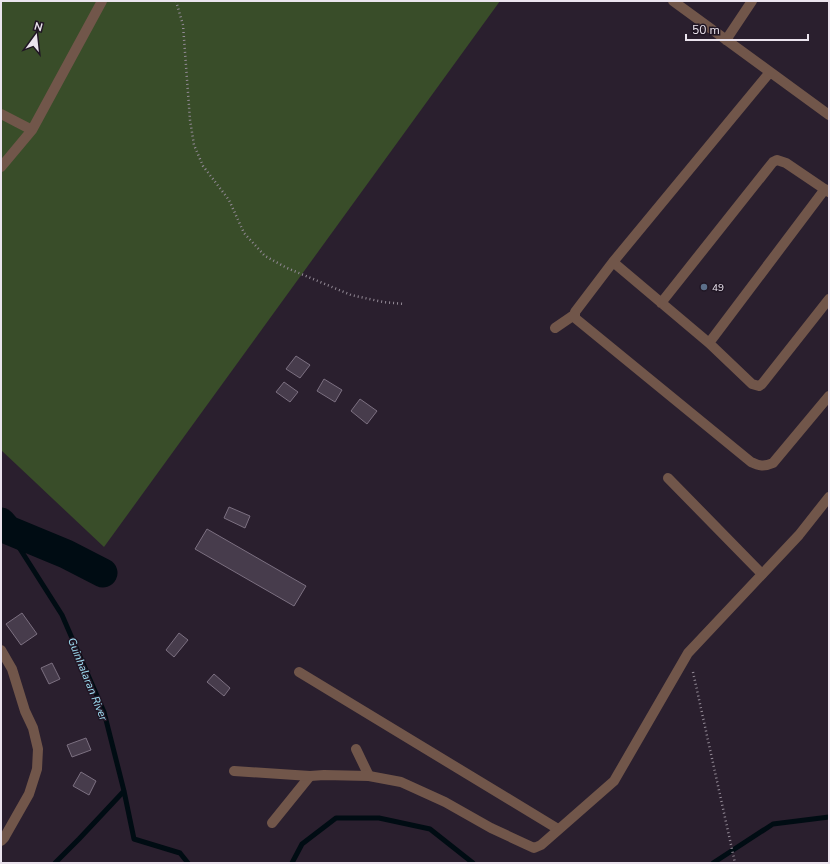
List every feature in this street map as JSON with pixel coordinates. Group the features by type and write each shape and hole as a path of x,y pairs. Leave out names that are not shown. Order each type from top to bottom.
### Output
{"street":[{"path":"1,167 32,130 102,1"},
{"path":"673,1 829,115"},
{"path":"726,40 752,1"},
{"path":"555,328 574,315 614,262 770,72"},
{"path":"1,114 32,130"},
{"path":"661,303 773,162 777,160 786,163 827,190 708,343"},
{"path":"614,262 708,343 752,384 759,386 829,300"},
{"path":"574,315 575,318 750,462 759,466 766,466 773,463 829,396"},
{"path":"668,478 762,574"},
{"path":"234,771 310,776 369,776 401,782 445,802 491,828 534,848 541,845 614,781 688,653 799,535 829,497"},
{"path":"1,650 12,669 25,711 33,728 38,749 37,769 29,794 1,841"},
{"path":"299,672 558,829"},
{"path":"356,749 369,776"},
{"path":"272,823 310,776"}],"path":[{"path":"176,1 183,24 190,120 194,145 203,166 229,200 244,233 265,256 286,268 351,295 383,302 404,304"},
{"path":"688,653 735,863"}],"green space":[{"path":"1,1 500,1 104,547 1,450"}],"building":[{"path":"296,356 310,365 300,378 286,369"},
{"path":"324,379 342,390 335,402 317,391"},
{"path":"284,382 298,392 290,402 276,392"},
{"path":"360,399 377,411 367,424 351,411"},
{"path":"229,507 250,516 245,528 224,518"},
{"path":"207,529 306,586 294,606 195,549"},
{"path":"22,613 37,634 21,645 6,624"},
{"path":"179,633 188,640 174,657 166,650"},
{"path":"52,663 60,679 49,684 41,668"},
{"path":"214,674 230,688 224,696 207,682"},
{"path":"86,738 91,750 72,757 67,745"},
{"path":"81,772 96,781 89,795 73,786"}],"waterway":[{"name":"Guinhalaran River","path":"1,522 8,530 66,554 103,573"},
{"name":"Guinhalaran River","path":"8,530 62,615 104,712 124,791 134,839 180,853 188,863"},
{"name":"Guinhalaran River","path":"55,863 124,791"},
{"path":"713,863 773,824 829,817"},
{"path":"292,863 302,844 336,818 379,818 430,829 473,863"}],"place":[{"name":"49","path":"704,287"}]}
